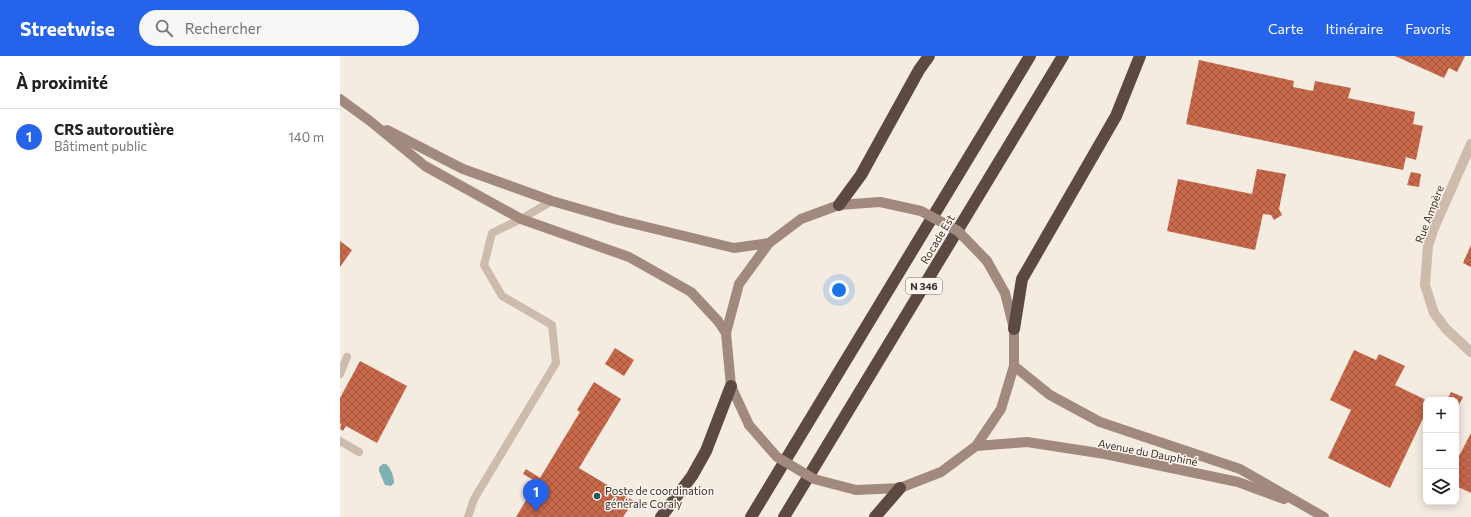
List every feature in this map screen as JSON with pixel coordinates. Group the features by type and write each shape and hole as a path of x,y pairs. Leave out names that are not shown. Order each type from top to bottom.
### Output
{"highway":[{"path":"839,205 861,175 919,70 929,56"},
{"name":"Rocade Est","path":"751,517 1030,56"},
{"name":"Rocade Est","path":"784,517 1063,56"},
{"path":"1014,329 1022,279 1116,116 1140,56"},
{"path":"661,517 692,476 706,451 731,386"},
{"path":"875,517 900,488"}],"main road":[{"path":"340,99 370,121 425,166 521,219 628,257 691,292 718,321 726,333"},
{"path":"370,121 463,169 552,201 618,220 734,248 769,242"},
{"path":"880,202 921,211 958,231 987,261 1005,293 1014,329 1014,366 1001,409 976,446 941,472 900,488 856,490 814,479 778,457 749,425 731,386 726,333 740,284 769,242 802,219 839,205 880,202"},
{"name":"Avenue du Dauphiné","path":"1014,366 1050,395 1100,422 1240,469 1324,517"},
{"name":"Avenue du Dauphiné","path":"976,446 1027,442 1105,454 1238,482 1310,509"}],"street":[{"name":"Rue Ampère","path":"1471,144 1434,228 1428,246 1425,285 1434,313 1446,329 1471,352"}],"lane":[{"path":"468,517 474,499 556,363 552,325 502,296 484,265 492,233 521,219 552,201"},
{"path":"340,374 347,357"},
{"path":"340,442 359,452"}],"water":[{"path":"383,464 388,466 392,473 394,483 391,486 385,485 379,471 379,467"}],"building":[{"path":"1395,56 1465,56 1457,72 1449,68 1444,78"},
{"path":"1199,60 1294,81 1293,87 1313,91 1315,81 1351,88 1348,98 1415,112 1413,124 1423,126 1416,160 1406,157 1403,170 1186,124"},
{"path":"1257,169 1286,174 1279,209 1282,215 1274,220 1271,215 1263,214 1255,250 1167,231 1178,179 1252,194"},
{"path":"1411,172 1421,174 1419,187 1407,185"},
{"path":"340,241 352,250 340,267"},
{"path":"1471,245 1471,267 1463,263"},
{"path":"615,348 634,360 624,376 605,364"},
{"path":"1354,350 1376,360 1379,354 1405,366 1395,385 1423,399 1423,418 1390,488 1328,458 1351,410 1330,400"},
{"path":"360,361 407,386 377,443 346,426 343,431 340,429 340,398"},
{"path":"594,382 621,399 579,468 634,501 623,517 516,517 537,482 523,474 526,469 540,478 580,412 577,410"},
{"path":"1451,392 1463,397 1459,405 1459,397 1448,397"},
{"path":"1471,433 1471,493 1459,487 1459,456"}],"place":[{"name":"Poste de coordination générale Coraly","path":"597,496"},
{"name":"CRS autoroutière","path":"536,512"}]}
